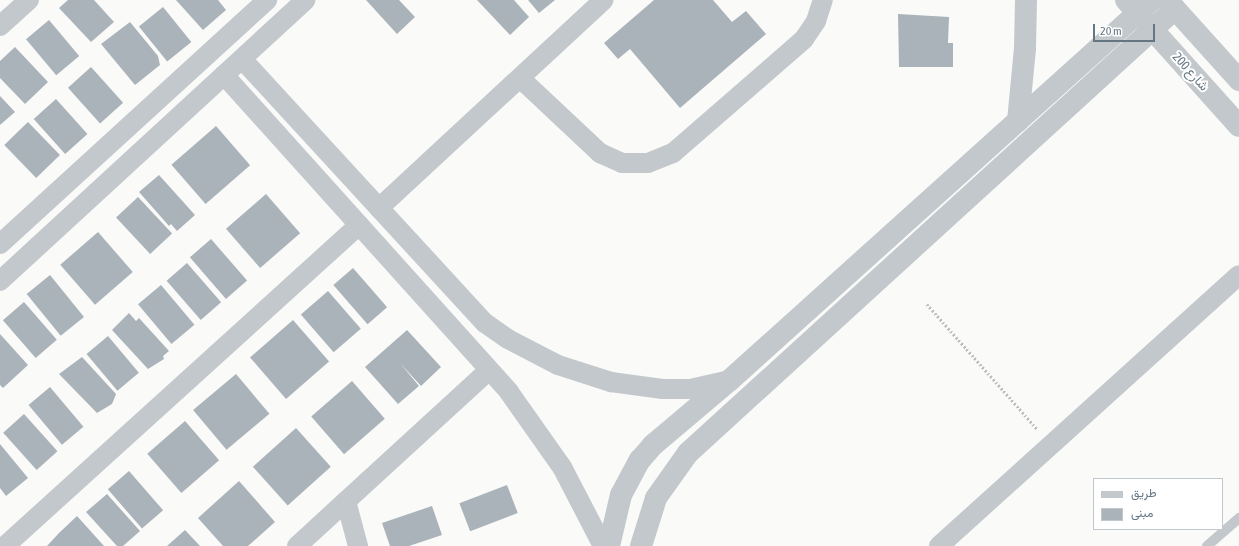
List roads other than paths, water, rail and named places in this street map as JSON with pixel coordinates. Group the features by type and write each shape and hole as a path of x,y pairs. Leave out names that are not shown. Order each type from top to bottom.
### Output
{"street":[{"path":"0,26 29,0"},
{"path":"0,244 267,0"},
{"path":"0,281 306,0"},
{"path":"379,208 604,0"},
{"path":"520,78 600,153 622,163 648,163 673,153 804,39 816,21 823,0"},
{"path":"1018,122 1025,48 1026,0"},
{"path":"609,546 621,495 640,460 668,431 730,380 1018,122 1156,3"},
{"path":"641,546 656,498 675,468 747,398 1153,30 1156,3"},
{"path":"1156,3 1239,80"},
{"name":"شارع 200","path":"1156,3 1153,30 1239,126"},
{"path":"242,59 485,323 533,353 585,375 637,386 690,389 730,380"},
{"path":"224,75 489,370 537,429 562,468 603,546"},
{"path":"5,546 359,225"},
{"path":"939,546 1050,444 1239,275"},
{"path":"297,546 489,370"},
{"path":"730,380 747,398"},
{"path":"346,501 358,546"}],"lane":[{"path":"1207,546 1239,518"}]}
